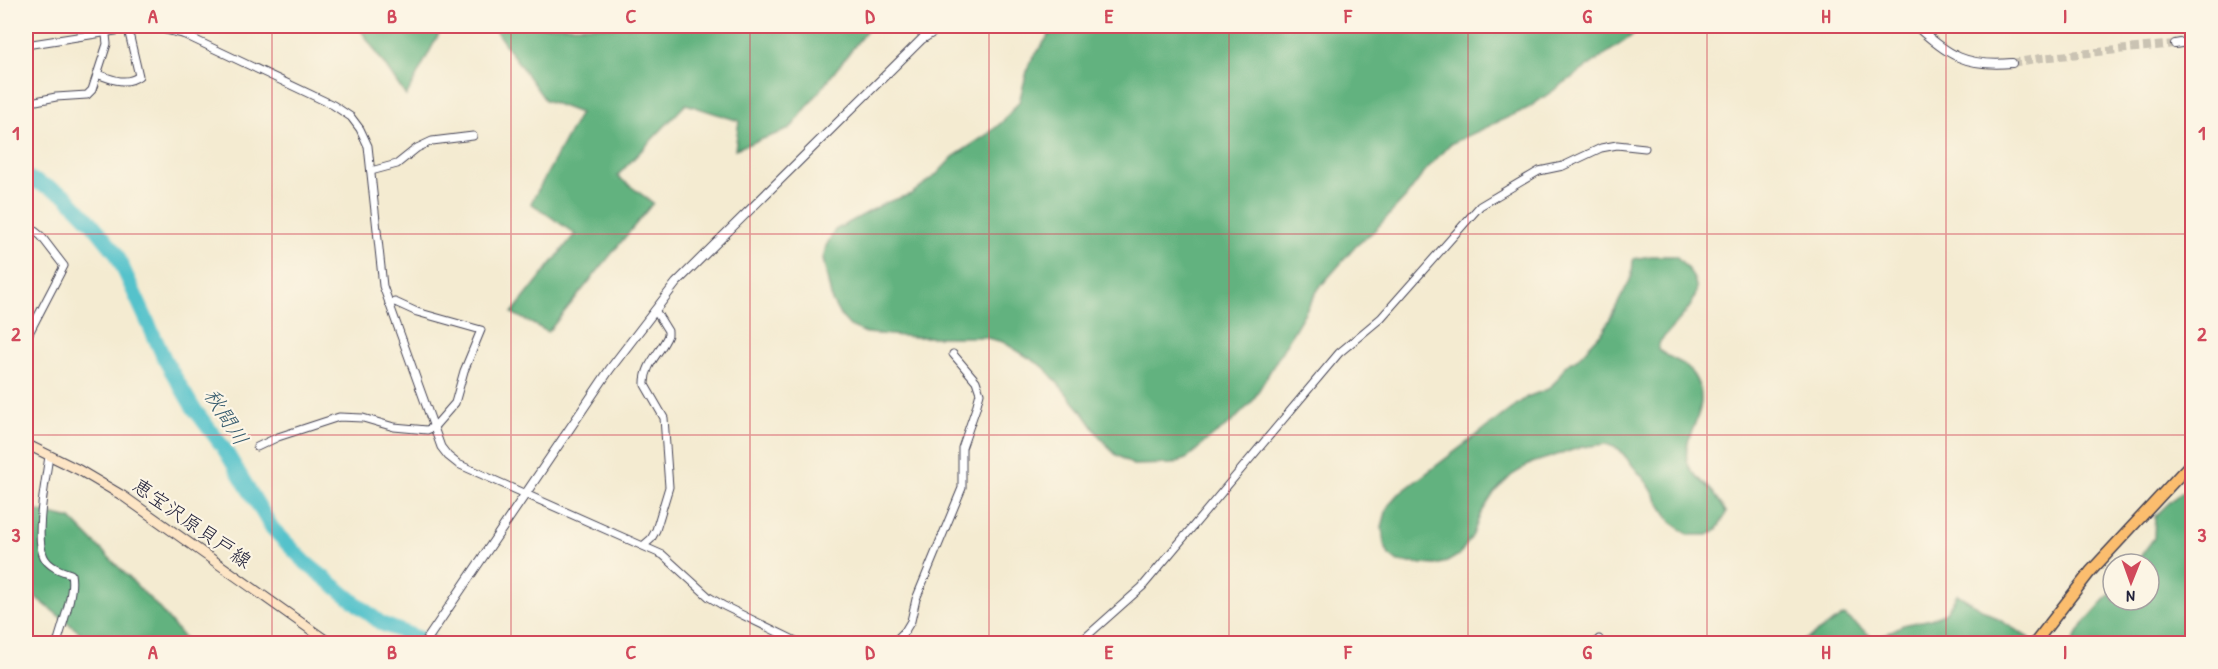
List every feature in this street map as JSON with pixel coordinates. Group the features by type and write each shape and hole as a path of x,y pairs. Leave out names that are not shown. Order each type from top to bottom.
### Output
{"main road":[{"name":"恵宝沢原貝戸線","path":"26,444 123,496 332,644"},
{"path":"2034,644 2090,572 2193,462"}],"street":[{"path":"183,34 186,26"},
{"path":"424,644 610,369 676,283 922,39 943,26"},
{"path":"1916,26 1941,48 1962,59 1992,65 2012,63"},
{"path":"26,103 56,97 87,95 93,90 107,44 105,29"},
{"path":"26,45 105,29 162,29 183,34 333,105 351,117 368,146 383,286 441,447 448,456 458,464 663,555 709,597 802,644"},
{"path":"97,74 119,82 134,80 139,76 128,29"},
{"path":"2175,44 2193,41"},
{"path":"371,171 398,164 417,148 432,141 473,136"},
{"path":"1078,644 1142,587 1340,353 1381,318 1480,206 1539,171 1563,166 1601,148 1617,145 1645,148"},
{"path":"26,224 41,236 64,266 26,339"},
{"path":"257,447 278,437 339,417 363,418 394,427 427,430 434,427 455,404 464,371 481,330 417,312 395,302 389,303"},
{"path":"644,545 656,530 669,487 664,440 665,423 662,413 645,385 650,363 668,335 668,331 655,310"},
{"path":"892,644 908,626 962,488 962,448 980,393 976,381 953,354"},
{"path":"49,456 41,521 41,548 48,562 59,570 71,574 72,578 70,596 57,644"}],"green space":[{"path":"358,26 443,26 406,96"},
{"path":"492,26 870,26 790,129 735,149 739,121 686,104 617,176 653,203 548,332 512,313 575,234 531,203 580,113 545,100"},
{"path":"1055,26 1646,26 1528,108 1450,144 1426,170 1406,197 1375,230 1356,246 1319,288 1252,402 1231,423 1207,440 1188,458 1173,464 1133,465 1115,454 1044,367 1003,342 983,337 915,337 866,333 850,326 832,301 823,259 826,246 835,230 885,203 911,194 937,174 953,157 1002,122 1019,102 1029,64"},
{"path":"1676,256 1693,277 1696,286 1693,302 1661,341 1658,349 1686,366 1700,388 1700,410 1689,439 1687,461 1693,473 1719,500 1726,512 1717,529 1708,535 1689,535 1671,522 1648,484 1619,449 1606,444 1582,447 1532,463 1512,475 1494,493 1480,515 1473,535 1459,555 1447,562 1435,565 1398,562 1389,555 1384,544 1382,527 1387,508 1395,497 1527,397 1548,389 1557,380 1565,366 1577,359 1604,330 1632,276 1633,259"},
{"path":"2181,492 2192,492 2192,643 2072,643 2085,622 2101,604 2101,612 2161,612 2161,552 2144,552 2154,538 2155,516"},
{"path":"30,509 71,519 158,607 188,643 93,643 28,591 24,537"},
{"path":"1957,594 2029,638 2025,644 1800,643 1844,615 1871,636 1882,636 1903,625 1931,619 1946,612"}],"waterway":[{"name":"秋間川","path":"26,177 65,195 116,253 165,360 192,406 223,447 272,528 306,563 382,624 434,644"}],"tunnel":[{"path":"2012,63 2175,44"}]}
